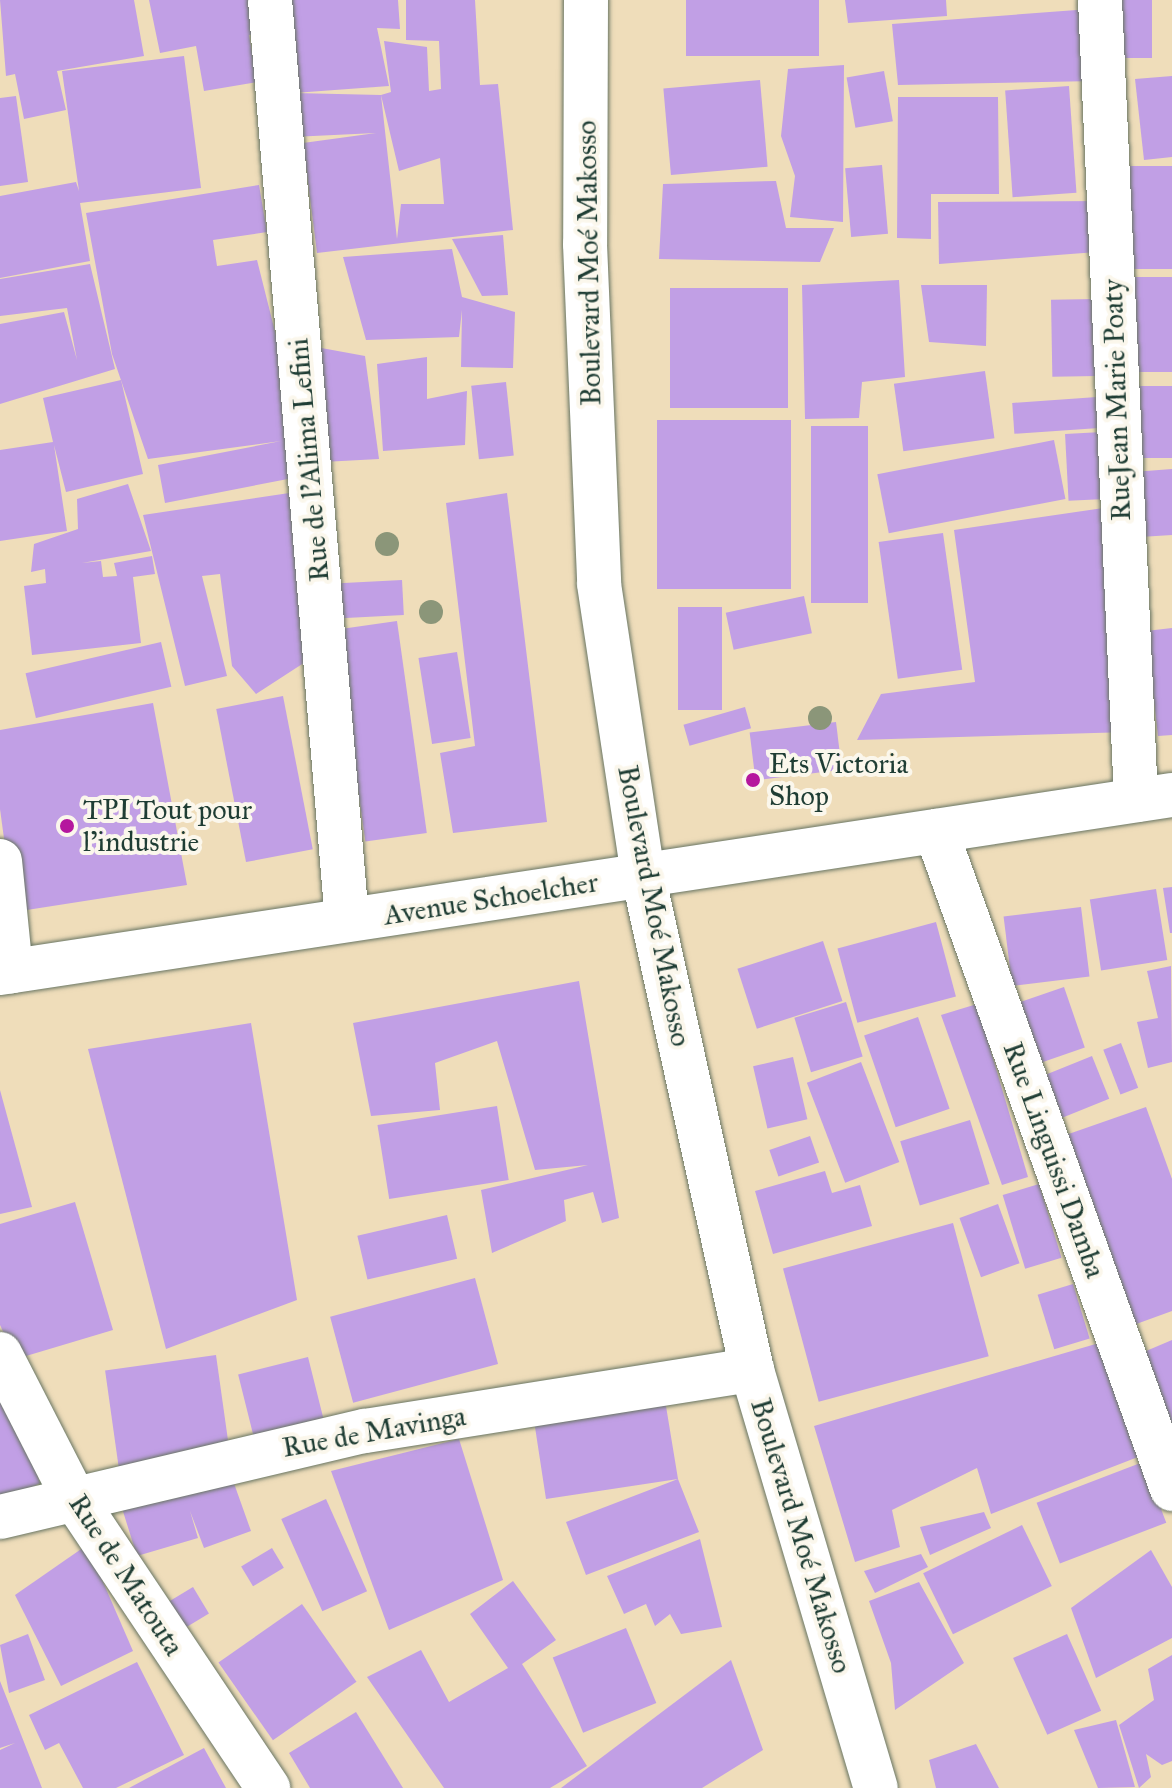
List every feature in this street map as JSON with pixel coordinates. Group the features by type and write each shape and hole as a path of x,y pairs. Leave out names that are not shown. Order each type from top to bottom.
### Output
{"street":[{"name":"Rue de l'Alima Lefini","path":"270,0 347,920"},
{"name":"Boulevard Moé Makosso","path":"586,0 585,244 599,584 643,875 752,1370 876,1788"},
{"name":"RueJean Marie Poaty","path":"1100,0 1154,798"},
{"name":"Avenue Schoelcher","path":"6,972 1154,798"},
{"name":"Rue Linguissi Damba","path":"936,831 1172,1489"},
{"path":"0,861 6,972"},
{"name":"Rue de Matouta","path":"0,1354 72,1495 268,1788"},
{"name":"Rue de Mavinga","path":"0,1517 72,1495 365,1431 752,1370"}],"building":[{"path":"0,0 134,0 144,56 57,71 66,110 24,119 15,74 6,76"},
{"path":"149,0 259,0 265,32 249,35 257,82 204,91 196,46 160,53"},
{"path":"278,0 398,0 400,29 377,28 389,86 294,93 381,95 391,92 384,41 427,47 429,91 441,89 439,41 406,40 406,0 475,0 480,85 498,84 513,230 317,253 303,143 376,133 292,137","holes":["381,95 399,171 440,158 444,204 401,204 397,239"]},
{"path":"686,0 819,0 819,56 686,56"},
{"path":"845,0 946,0 947,16 848,23"},
{"path":"1112,0 1152,0 1152,58 1112,58"},
{"path":"1090,9 1096,81 898,85 892,24"},
{"path":"184,56 201,188 80,203 90,261 0,278 0,196 76,182 79,191 62,71"},
{"path":"844,65 843,222 790,217 795,176 781,136 788,69"},
{"path":"884,71 893,121 855,128 847,78"},
{"path":"1172,76 1172,157 1144,160 1135,79"},
{"path":"760,80 768,167 671,175 663,88"},
{"path":"1069,86 1076,193 1013,197 1005,90"},
{"path":"16,96 28,182 0,186 0,98"},
{"path":"898,97 998,97 999,194 931,194 931,239 897,238"},
{"path":"882,165 888,234 851,237 845,168"},
{"path":"1124,166 1172,166 1172,269 1124,269"},
{"path":"776,181 786,228 834,228 820,262 659,259 663,184"},
{"path":"259,185 267,232 213,240 217,266 257,260 302,439 293,478 165,503 158,465 281,441 148,459 112,354 86,213"},
{"path":"1107,201 1110,251 939,264 938,202"},
{"path":"503,235 508,295 482,296 452,239"},
{"path":"452,249 462,297 515,312 513,368 461,367 462,310 459,337 366,340 343,257"},
{"path":"90,264 115,369 0,404 0,324 64,312 77,360 67,308 0,316 0,279"},
{"path":"1127,277 1172,277 1172,372 1127,372"},
{"path":"899,280 905,377 862,382 859,418 805,419 802,285"},
{"path":"921,285 987,285 986,346 929,342"},
{"path":"670,288 788,288 788,408 670,408"},
{"path":"1096,299 1097,376 1052,377 1051,300"},
{"path":"316,347 365,356 379,459 323,462"},
{"path":"427,357 427,399 467,391 465,445 383,451 377,364"},
{"path":"985,371 994,438 903,451 894,384"},
{"path":"121,380 143,474 66,492 54,445 67,531 0,541 0,450 53,442 43,398"},
{"path":"506,382 514,456 479,459 471,386"},
{"path":"1136,386 1172,386 1172,458 1136,458"},
{"path":"1097,397 1099,428 1014,434 1012,403"},
{"path":"657,420 791,420 791,589 657,589"},
{"path":"811,426 868,426 868,603 811,603"},
{"path":"1102,432 1106,499 1069,501 1065,434"},
{"path":"1054,440 1065,499 889,533 877,474"},
{"path":"1172,469 1172,535 1140,537 1133,472"},
{"path":"128,484 151,551 82,563 101,561 103,577 117,576 114,563 152,556 155,574 133,577 141,643 32,655 24,586 46,583 45,569 31,572 34,544 78,529 77,499"},
{"path":"296,492 313,657 256,694 232,666 220,574 202,576 227,676 185,686 143,515"},
{"path":"507,493 547,822 453,833 440,753 475,746 446,503"},
{"path":"1117,506 1129,732 857,740 881,694 975,682 954,530"},
{"path":"943,533 962,670 898,679 879,542"},
{"path":"402,580 404,615 341,618 339,583"},
{"path":"804,596 812,633 734,650 726,613"},
{"path":"678,607 722,607 722,710 678,710"},
{"path":"397,621 427,833 365,842 336,630"},
{"path":"1172,628 1172,735 1158,736 1146,631"},
{"path":"161,642 171,687 36,718 26,673"},
{"path":"457,652 471,738 432,744 418,658"},
{"path":"283,696 313,849 246,862 216,709"},
{"path":"153,703 187,885 14,912 0,809 0,730"},
{"path":"745,707 751,728 690,746 683,725"},
{"path":"836,722 842,770 755,780 750,733"},
{"path":"1172,887 1172,933 1170,933 1163,888"},
{"path":"1156,889 1167,960 1101,971 1090,899"},
{"path":"1081,907 1090,976 1012,986 1004,917"},
{"path":"936,922 956,996 857,1023 837,948"},
{"path":"823,941 842,1001 757,1029 737,969"},
{"path":"1171,966 1172,1062 1148,1068 1137,1022 1158,1018 1147,971"},
{"path":"579,981 619,1218 602,1223 593,1192 564,1200 566,1221 492,1253 481,1190 588,1165 535,1170 497,1041 435,1063 440,1110 371,1116 353,1023"},
{"path":"1064,987 1085,1048 1030,1066 1009,1006"},
{"path":"846,1002 863,1057 811,1072 794,1018"},
{"path":"977,1004 1028,1177 1002,1185 941,1015"},
{"path":"918,1017 950,1109 896,1127 864,1036"},
{"path":"251,1023 297,1300 166,1349 88,1049"},
{"path":"1121,1043 1138,1088 1120,1095 1103,1050"},
{"path":"1092,1056 1109,1099 1052,1122 1035,1079"},
{"path":"793,1057 807,1119 767,1129 753,1066"},
{"path":"861,1062 899,1162 845,1183 807,1083"},
{"path":"0,1090 32,1207 0,1214"},
{"path":"497,1106 509,1180 389,1199 377,1125"},
{"path":"1146,1107 1172,1179 1172,1311 1128,1327 1060,1137"},
{"path":"970,1120 990,1184 920,1205 900,1141"},
{"path":"810,1136 819,1162 778,1176 769,1150"},
{"path":"825,1171 832,1193 860,1185 872,1226 773,1254 755,1191"},
{"path":"1039,1184 1062,1258 1025,1269 1003,1195"},
{"path":"75,1202 113,1330 16,1359 0,1325 0,1224"},
{"path":"998,1204 1020,1263 981,1277 959,1218"},
{"path":"447,1215 457,1259 367,1280 357,1236"},
{"path":"953,1223 989,1356 819,1402 783,1269"},
{"path":"475,1278 498,1364 353,1403 330,1317"},
{"path":"1073,1284 1090,1339 1054,1349 1038,1295"},
{"path":"1172,1340 1172,1430 1139,1354"},
{"path":"1106,1341 1138,1457 991,1514 977,1468 892,1510 900,1547 855,1562 814,1426"},
{"path":"216,1355 230,1456 119,1472 105,1371"},
{"path":"308,1357 324,1420 254,1437 238,1374"},
{"path":"7,1389 40,1483 0,1504 0,1392"},
{"path":"664,1394 678,1479 546,1499 533,1414"},
{"path":"459,1439 503,1580 389,1630 331,1471"},
{"path":"1143,1462 1166,1523 1060,1564 1037,1503"},
{"path":"231,1475 251,1531 204,1548 190,1511 198,1538 137,1556 121,1505"},
{"path":"678,1479 699,1532 586,1575 566,1522"},
{"path":"326,1499 367,1591 322,1611 281,1519"},
{"path":"984,1512 991,1528 930,1555 920,1527"},
{"path":"1022,1525 1052,1586 953,1634 923,1573"},
{"path":"700,1539 722,1627 681,1634 670,1614 655,1626 646,1604 624,1614 607,1576"},
{"path":"87,1545 133,1651 61,1686 15,1595"},
{"path":"272,1548 284,1568 253,1586 241,1567"},
{"path":"1151,1550 1172,1587 1172,1638 1096,1678 1071,1608"},
{"path":"921,1554 928,1567 875,1593 864,1571"},
{"path":"513,1581 556,1640 522,1664 587,1766 550,1788 444,1788 367,1677 421,1650 449,1702 508,1668 470,1614"},
{"path":"919,1582 964,1663 895,1710 891,1663 869,1601"},
{"path":"193,1587 209,1614 184,1629 168,1602"},
{"path":"302,1604 356,1682 273,1740 218,1663"},
{"path":"626,1628 656,1703 583,1733 553,1658"},
{"path":"28,1634 45,1680 9,1693 0,1645"},
{"path":"1067,1634 1101,1711 1047,1735 1013,1658"},
{"path":"1172,1655 1172,1761 1162,1765 1146,1754 1151,1777 1139,1788 1119,1725 1154,1700 1148,1669"},
{"path":"731,1660 763,1750 702,1788 561,1788"},
{"path":"137,1662 184,1755 116,1788 83,1788 59,1743 45,1750 29,1715"},
{"path":"0,1681 42,1788 0,1788 0,1750 15,1743 0,1748"},
{"path":"356,1712 403,1788 310,1788 289,1753"},
{"path":"1116,1720 1135,1787 1098,1788 1074,1730"},
{"path":"976,1744 999,1788 936,1788 929,1760"},
{"path":"204,1748 226,1788 129,1788"}],"place":[{"name":"Ets Victoria Shop","path":"753,780"},
{"name":"TPI Tout pour l'industrie","path":"67,826"}]}
